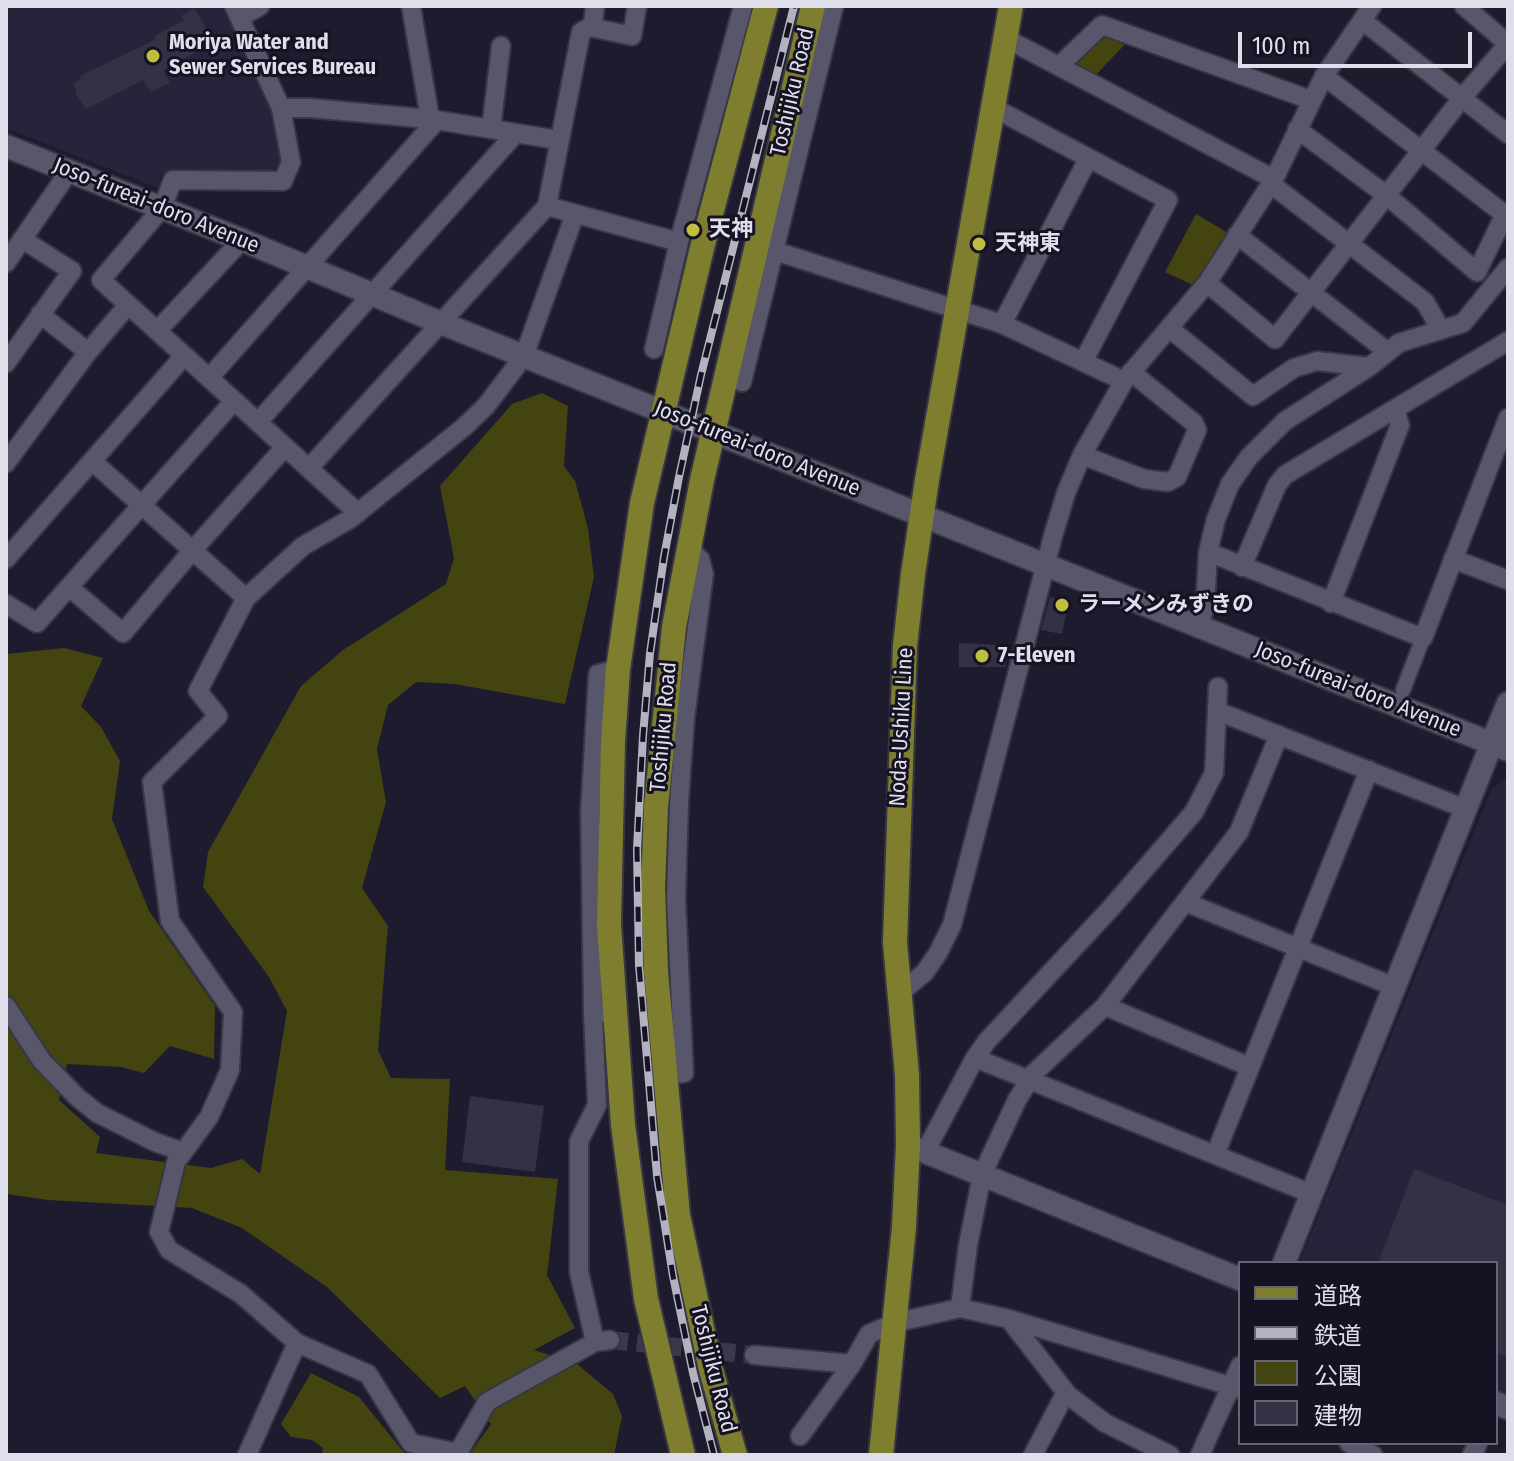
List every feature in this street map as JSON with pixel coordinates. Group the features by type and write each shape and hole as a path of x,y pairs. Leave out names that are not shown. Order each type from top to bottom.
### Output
{"main road":[{"name":"Toshijiku Road","path":"683,1455 646,1299 623,1125 604,1013 613,742 618,669 642,503 662,411 680,289 766,6"},
{"name":"Toshijiku Road","path":"735,1455 711,1370 678,1215 656,972 653,888 656,807 674,627 689,548 714,432 757,286 798,114 813,6"},
{"name":"Noda-Ushiku Line","path":"881,1455 904,1227 917,1148 898,995 895,943 905,646 922,515 1011,6"}],"street":[{"path":"260,6 237,12 281,108 291,162 283,181 173,180 162,208 101,280 358,513"},
{"path":"411,6 433,120"},
{"path":"309,468 547,206 581,32 593,25 595,6"},
{"path":"590,27 632,36 637,6"},
{"path":"654,349 680,289 679,242 743,6"},
{"path":"742,382 757,286 775,251 798,114 834,6"},
{"path":"1207,283 1275,339 1462,98 1508,44 1464,6"},
{"path":"898,995 925,972 952,925 1066,493 1082,455 1127,376 1207,283 1273,181 1324,76 1368,14 1462,98 1508,134"},
{"path":"1060,65 1102,25 1311,100"},
{"path":"1005,38 1273,181 1348,244 1425,302 1441,330"},
{"path":"491,129 501,46"},
{"path":"1297,129 1386,195 1477,272 1506,215 1324,76"},
{"path":"281,108 433,120 558,140"},
{"path":"994,108 1168,200 1084,360"},
{"path":"209,378 433,120"},
{"path":"258,422 516,133"},
{"name":"Joso-fureai-doro Avenue","path":"6,146 1500,747"},
{"path":"1002,324 1088,159"},
{"path":"6,263 70,170"},
{"path":"547,206 679,242"},
{"path":"575,214 524,356 475,417 358,513 303,546 246,598 198,691 218,716 152,782 170,921 233,1012 230,1070 209,1117 176,1162 159,1232 169,1250 241,1294 297,1343 368,1374 411,1443 458,1453 487,1402 603,1341 579,1272 579,1141 597,1105 604,1013"},
{"path":"1237,235 1388,352"},
{"path":"6,363 72,271 22,239"},
{"path":"157,331 242,240"},
{"path":"775,251 1002,324 1127,376 1194,423 1197,430 1177,477 1168,482 1144,479 1082,455"},
{"path":"1198,626 1205,608 1208,552 1216,519 1230,484 1249,457 1285,421 1369,367 1399,343 1463,323 1508,268"},
{"path":"6,463 88,352 128,305"},
{"path":"40,314 88,352"},
{"path":"1169,328 1253,396 1294,368 1317,361 1369,367"},
{"path":"1242,567 1277,485 1285,475 1508,341"},
{"path":"6,559 184,356"},
{"path":"6,604 37,623 234,401"},
{"path":"1331,603 1400,425 1395,410"},
{"path":"1403,690 1508,418"},
{"path":"69,587 123,633 285,447"},
{"path":"92,461 246,598"},
{"path":"1208,552 1423,638"},
{"path":"1453,559 1508,580"},
{"path":"1218,687 1214,773 1194,812 1111,908 987,1041 917,1148 1238,1278"},
{"path":"1285,1261 1466,809 1500,747 1508,703"},
{"path":"1217,711 1466,809"},
{"path":"960,1308 982,1175 1028,1080 1105,1006 1239,832 1279,735"},
{"path":"1215,1155 1369,770"},
{"path":"1185,902 1395,987"},
{"path":"6,1006 42,1061 77,1097 97,1113 155,1142 183,1152"},
{"path":"1105,1006 1250,1067"},
{"path":"975,1058 1312,1194"},
{"path":"800,1436 852,1364 869,1334 894,1323 960,1308 1009,1319 1236,1387 1200,1455"},
{"path":"1009,1319 1066,1392 1105,1423 1170,1455"},
{"path":"247,1455 297,1343"},
{"path":"754,1355 852,1364"},
{"path":"1033,1455 1066,1392"},
{"path":"1353,1445 1373,1455"}],"shaded area":[{"path":"6,6 225,6 253,54 286,163 283,173 208,178 161,174 158,188 6,128"},
{"path":"1508,776 1508,1395 1498,1390 1498,1261 1300,1261 1491,790"}],"green space":[{"path":"1100,27 1133,36 1090,81 1060,65"},
{"path":"1196,214 1228,233 1195,286 1165,272"},
{"path":"542,393 568,406 564,466 575,481 588,528 594,577 565,704 455,684 416,682 388,705 377,749 386,802 362,888 388,926 378,1050 391,1078 450,1079 445,1170 558,1179 547,1275 575,1328 534,1350 577,1364 613,1394 622,1416 614,1455 469,1455 491,1424 465,1386 440,1398 327,1287 242,1228 192,1208 48,1200 6,1194 6,654 64,648 103,658 81,706 101,727 120,761 112,819 149,911 215,1006 214,1059 170,1046 144,1073 121,1067 67,1064 59,1100 100,1137 96,1153 211,1168 242,1159 260,1174 287,1011 269,977 203,887 208,852 301,686 343,650 446,584 454,558 440,486 512,404"},
{"path":"311,1373 359,1397 406,1455 322,1455 323,1448 312,1440 291,1437 281,1424"}],"building":[{"name":"Moriya Water and Sewer Services Bureau","path":"194,8 209,32 210,40 163,70 170,83 151,92 143,80 86,109 73,84 81,79 80,76 156,39 154,36 184,20 181,16"},
{"path":"1050,597 1069,601 1062,634 1041,630"},
{"name":"7-Eleven","path":"959,643 1006,645 1006,667 959,667"},
{"path":"470,1096 544,1106 535,1172 462,1162"},
{"path":"1414,1169 1508,1205 1508,1358 1498,1354 1498,1261 1379,1261"}],"tunnel":[{"path":"610,1340 754,1355"}],"railway":[{"path":"714,1455 673,1276 657,1176 639,965 637,849 643,736 650,653 679,477 701,375 794,6"}],"place":[{"name":"Moriya Water and Sewer Services Bureau","path":"153,56"},
{"name":"天神","path":"693,230"},
{"name":"天神東","path":"979,244"},
{"name":"ラーメンみずきの","path":"1062,605"},
{"name":"7-Eleven","path":"982,656"}]}
